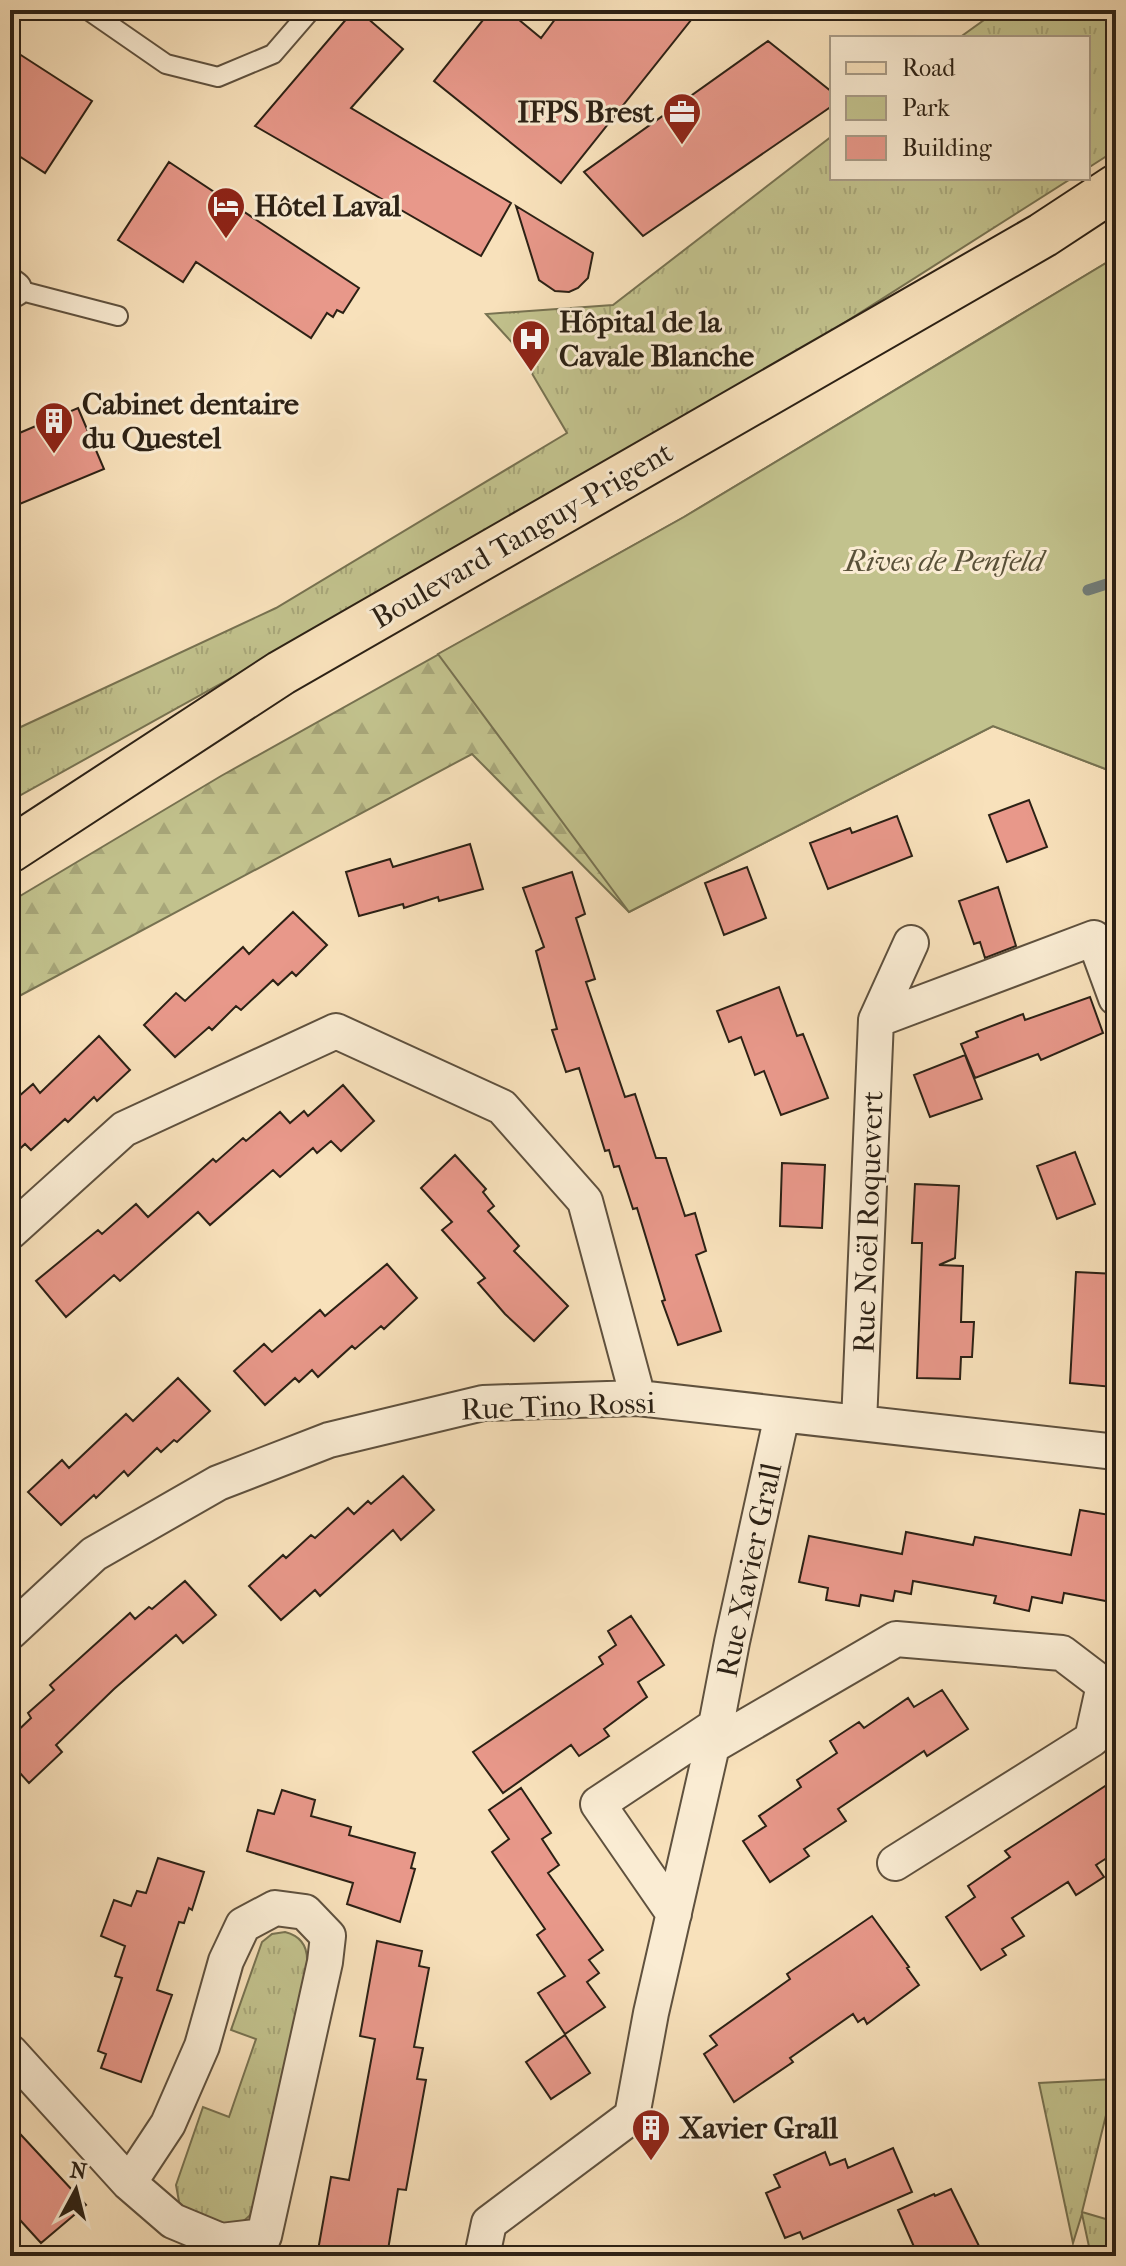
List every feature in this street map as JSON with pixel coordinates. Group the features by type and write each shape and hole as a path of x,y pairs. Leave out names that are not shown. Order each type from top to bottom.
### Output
{"main road":[{"name":"Boulevard Tanguy-Prigent","path":"10,850 281,673 1043,235 1116,187"},
{"path":"10,829 214,719"}],"street":[{"path":"876,1020 1094,938 1116,998"},
{"name":"Rue Noël Roquevert","path":"859,1423 876,1020 911,943"},
{"path":"10,1232 124,1129 336,1031 502,1107 585,1201 638,1398"},
{"name":"Rue Tino Rossi","path":"10,1632 94,1554 218,1483 329,1440 483,1403 638,1398 1116,1452"},
{"name":"Rue Xavier Grall","path":"482,2256 489,2223 632,2116 651,2013 782,1415"},
{"path":"674,1914 598,1804 714,1735 896,1639 1062,1653 1104,1685 1092,1739 895,1863"},
{"path":"10,2052 129,2183 173,2221 221,2241 264,2236 325,1962 328,1936 305,1912 275,1908 243,1925 226,1961 202,2046 168,2124 129,2183"}],"lane":[{"path":"88,10 166,64 218,77 273,54 311,10"},
{"path":"11,289 118,316"}],"green space":[{"path":"998,10 1116,10 1116,150 1090,167 1090,36 962,36"},
{"path":"830,138 830,180 1069,180 668,435 10,801 10,732 276,608 567,433 517,348 486,314 613,305"},
{"name":"Rives de Penfeld","path":"1116,257 1116,773 993,726 629,912 472,754 10,1001 10,902 221,776 684,517"},
{"name":"Rives de Penfeld","path":"1116,257 1116,773 993,726 629,912 438,654 684,517"},
{"path":"285,1932 302,1943 307,1963 261,2197 249,2216 230,2228 180,2207 176,2185 203,2107 229,2117 256,2039 231,2030 262,1942 272,1934"},
{"path":"1115,2079 1082,2212 1116,2222 1116,2256 1091,2256 1082,2214 1073,2243 1039,2083"}],"building":[{"path":"354,10 358,10 403,49 351,108 511,203 481,256 255,126"},
{"path":"491,10 507,10 541,38 562,10 699,10 561,183 434,81"},
{"path":"768,41 830,90 830,107 643,236 584,172"},
{"path":"10,48 92,101 45,173 10,150"},
{"name":"Hôtel Laval","path":"169,162 359,288 343,313 337,310 333,317 327,313 311,338 196,262 183,282 118,240"},
{"path":"516,206 593,253 588,278 578,288 569,292 555,291 539,280"},
{"name":"Cabinet dentaire du Questel","path":"78,408 104,469 10,508 10,437"},
{"path":"1029,800 1047,847 1007,862 989,815"},
{"path":"897,816 912,856 828,889 810,843 850,828 852,833"},
{"path":"470,844 483,889 359,916 346,872 390,859 393,867"},
{"path":"747,867 766,918 724,935 705,883"},
{"path":"572,872 585,914 576,918 595,979 586,982 625,1097 635,1094 656,1158 666,1158 685,1216 695,1213 706,1251 696,1255 721,1331 678,1345 662,1301 665,1300 637,1208 633,1209 619,1166 614,1167 609,1150 605,1151 579,1068 566,1072 552,1030 557,1029 536,951 544,947 523,888"},
{"path":"998,887 1016,946 985,958 980,942 974,944 959,901"},
{"path":"293,912 327,945 296,976 292,972 278,985 273,980 241,1010 236,1006 212,1030 209,1027 175,1057 144,1025 176,993 185,1001 243,947 249,954"},
{"path":"779,987 797,1036 803,1034 828,1098 781,1115 764,1071 755,1075 741,1037 729,1042 717,1011"},
{"path":"1090,997 1103,1033 1041,1060 1038,1054 975,1078 961,1044 978,1037 976,1032 1023,1014 1025,1020"},
{"path":"99,1036 130,1070 97,1101 94,1097 31,1150 25,1144 10,1158 10,1104 33,1084 40,1093"},
{"path":"965,1055 982,1099 930,1117 914,1075"},
{"path":"343,1085 374,1121 341,1151 331,1141 317,1153 313,1148 280,1177 273,1170 210,1225 198,1212 120,1281 114,1275 66,1317 36,1281 98,1230 102,1234 136,1204 148,1217 213,1159 216,1162 243,1138 246,1141 280,1112 290,1123 304,1111 308,1116"},
{"path":"1075,1152 1095,1204 1057,1219 1037,1166"},
{"path":"455,1155 486,1189 483,1192 494,1206 488,1211 519,1246 514,1251 568,1306 534,1341 478,1283 485,1278 442,1230 452,1222 421,1188"},
{"path":"782,1163 825,1165 822,1228 780,1226"},
{"path":"915,1184 959,1186 955,1258 939,1265 963,1266 961,1322 974,1322 972,1357 961,1357 960,1379 917,1378 922,1243 912,1243"},
{"path":"387,1264 417,1298 384,1329 381,1326 355,1349 352,1346 318,1377 312,1370 299,1382 295,1378 265,1405 234,1371 264,1344 272,1352 320,1310 325,1316"},
{"path":"1076,1272 1116,1274 1113,1387 1070,1383"},
{"path":"178,1378 210,1411 177,1442 174,1440 161,1452 157,1448 128,1476 124,1471 61,1525 28,1492 62,1460 69,1468 126,1414 133,1421"},
{"path":"403,1476 434,1510 401,1540 393,1530 320,1596 315,1590 281,1620 249,1586 283,1555 286,1558 311,1535 315,1538 348,1508 354,1514 368,1501 371,1504"},
{"path":"1080,1510 1116,1516 1116,1603 1064,1593 1062,1603 1032,1597 1029,1611 994,1603 996,1596 913,1581 911,1594 895,1591 893,1601 861,1595 859,1606 826,1600 828,1588 799,1582 809,1536 902,1554 906,1532 973,1545 975,1537 1071,1555"},
{"path":"185,1581 216,1615 183,1643 176,1635 114,1689 56,1745 62,1752 29,1783 10,1762 10,1738 31,1718 28,1713 54,1690 50,1685 130,1613 135,1619"},
{"path":"631,1616 664,1665 638,1682 647,1697 604,1729 609,1736 579,1756 571,1745 503,1793 473,1752 603,1664 599,1657 616,1645 608,1631"},
{"path":"942,1690 968,1729 927,1756 924,1751 838,1809 846,1821 804,1849 809,1856 770,1882 743,1841 766,1826 759,1816 801,1787 797,1780 837,1753 830,1741 859,1722 864,1728 908,1698 914,1707"},
{"path":"1116,1779 1116,1852 1096,1865 1104,1877 1076,1895 1068,1882 1012,1918 1024,1936 1002,1949 1006,1955 981,1970 946,1917 975,1897 968,1886 1010,1857 1005,1851"},
{"path":"521,1788 551,1833 542,1839 559,1865 548,1873 603,1950 589,1960 599,1973 587,1982 605,2007 565,2034 538,1993 565,1976 537,1935 545,1929 492,1852 509,1839 489,1810"},
{"path":"282,1790 315,1800 311,1816 351,1827 349,1835 415,1853 411,1868 415,1869 400,1922 347,1904 353,1883 247,1851 258,1810 274,1814"},
{"path":"158,1858 204,1872 192,1910 189,1908 184,1923 179,1922 157,1990 172,1995 141,2082 101,2068 106,2054 98,2051 122,1978 115,1976 125,1946 101,1936 114,1900 131,1906 137,1891 146,1893"},
{"path":"872,1916 919,1985 867,2024 864,2018 858,2022 853,2014 790,2058 793,2062 734,2102 704,2054 717,2045 710,2036 790,1979 787,1974"},
{"path":"377,1941 422,1951 419,1966 429,1968 414,2047 423,2048 417,2079 426,2080 406,2190 398,2189 387,2256 317,2256 331,2177 349,2180 375,2039 360,2036"},
{"path":"565,2035 590,2073 551,2099 526,2062"},
{"path":"10,2123 86,2205 41,2243 10,2209"},
{"path":"893,2148 912,2192 803,2239 800,2232 785,2238 766,2193 780,2187 774,2175 825,2152 830,2165 845,2159 848,2168"},
{"path":"951,2189 979,2246 972,2249 975,2256 918,2256 898,2210"}],"waterway":[{"path":"1088,590 1116,581"}],"place":[{"name":"IFPS Brest","path":"682,146"},
{"name":"Hôtel Laval","path":"226,240"},
{"name":"Hôpital de la Cavale Blanche","path":"531,373"},
{"name":"Cabinet dentaire du Questel","path":"54,455"},
{"name":"Xavier Grall","path":"651,2162"}]}
